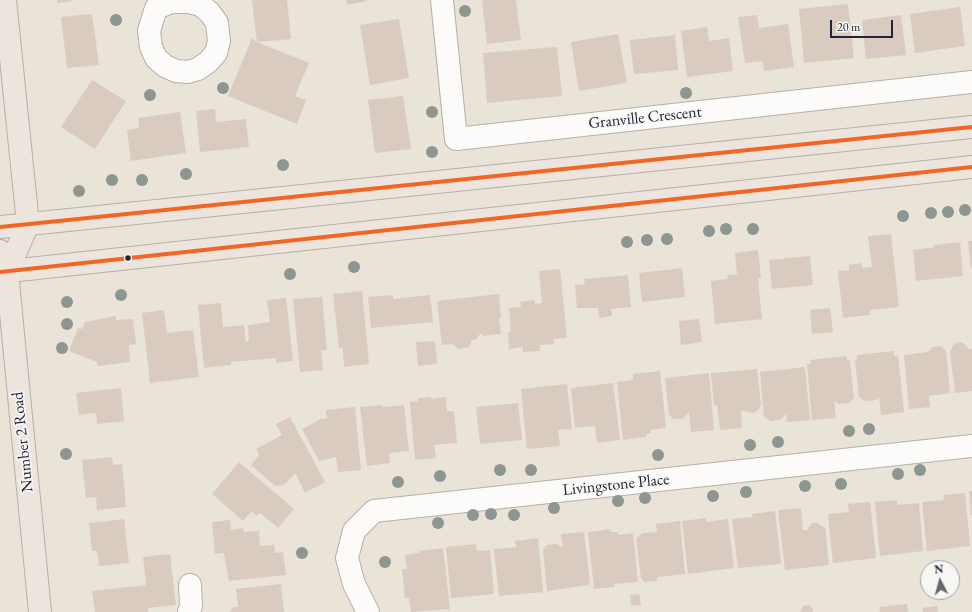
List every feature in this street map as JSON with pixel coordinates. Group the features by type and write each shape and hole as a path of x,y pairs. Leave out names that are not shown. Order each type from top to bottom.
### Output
{"main road":[{"name":"Number 2 Road","path":"5,0 28,224 2,265 40,612"},
{"path":"0,227 972,127"},
{"path":"2,265 972,167"}],"street":[{"name":"Granville Crescent","path":"442,0 456,139 972,82"},
{"name":"Livingstone Place","path":"368,612 354,584 347,558 354,531 374,511 972,446"},
{"path":"189,612 191,606 190,584"}],"building":[{"path":"57,0 72,0 73,1 57,3"},
{"path":"252,0 287,0 291,39 257,42"},
{"path":"346,0 366,0 366,1 347,5"},
{"path":"482,0 516,0 521,40 487,44"},
{"path":"848,4 854,58 804,63 799,9"},
{"path":"960,7 965,46 915,53 910,14"},
{"path":"92,14 99,65 67,68 61,17"},
{"path":"757,15 759,28 788,24 794,67 764,71 763,61 745,63 738,17"},
{"path":"901,15 906,55 866,59 862,20"},
{"path":"399,19 409,78 370,85 360,25"},
{"path":"707,27 709,41 729,38 733,71 687,77 681,31"},
{"path":"618,34 627,83 579,91 571,42"},
{"path":"675,35 678,70 634,74 630,40"},
{"path":"252,38 257,42 309,63 295,96 306,100 297,124 228,96"},
{"path":"557,47 562,96 487,103 483,53"},
{"path":"92,80 126,101 95,149 61,127"},
{"path":"403,96 411,149 375,153 368,100"},
{"path":"215,109 216,122 246,119 249,147 200,152 196,111"},
{"path":"180,112 186,153 131,161 127,130 139,128 138,118"},
{"path":"891,234 899,307 870,310 870,315 843,318 838,271 849,270 849,265 862,263 862,268 872,267 868,236"},
{"path":"968,241 972,241 972,268 971,268"},
{"path":"960,242 963,276 916,281 913,250 935,247 934,245"},
{"path":"758,250 761,278 758,278 762,319 715,324 711,281 728,279 727,275 737,274 735,253"},
{"path":"810,256 813,285 772,289 769,260"},
{"path":"682,268 685,297 642,302 639,273"},
{"path":"560,269 567,338 554,339 554,344 540,345 540,351 523,352 523,347 509,349 508,333 511,332 509,308 521,307 520,302 534,300 535,304 542,303 539,271"},
{"path":"628,275 631,307 611,309 612,316 599,318 598,308 577,308 575,285 585,284 584,279"},
{"path":"362,291 369,364 344,367 343,348 339,348 333,294"},
{"path":"499,294 501,318 499,319 501,334 483,336 480,334 475,340 471,340 469,347 458,349 453,344 442,345 437,301"},
{"path":"393,295 393,299 430,295 433,322 371,328 368,297"},
{"path":"322,297 327,350 321,350 323,370 300,372 293,299"},
{"path":"286,298 293,361 276,363 276,358 231,362 231,365 204,368 198,305 221,303 223,327 244,325 246,342 249,341 248,325 270,322 267,300"},
{"path":"830,308 833,332 812,334 810,310"},
{"path":"164,310 167,333 193,330 199,377 150,383 142,313"},
{"path":"116,316 116,320 133,319 136,344 129,345 130,362 98,366 97,362 69,351 78,328 82,329 85,322"},
{"path":"699,319 702,342 681,345 679,321"},
{"path":"435,341 437,364 418,366 416,342"},
{"path":"961,342 966,345 968,349 972,349 972,391 955,393 950,351 955,343"},
{"path":"941,346 946,351 950,393 929,396 930,407 909,409 904,355 928,352 932,347"},
{"path":"894,351 894,356 898,356 904,412 881,415 879,397 876,400 865,401 859,397 855,360 857,359 857,355"},
{"path":"846,356 847,360 850,361 854,397 850,403 839,404 834,401 836,418 812,420 807,364 811,364 810,360"},
{"path":"805,367 810,420 787,422 786,414 780,420 771,421 764,417 760,372"},
{"path":"757,369 761,405 759,409 754,413 741,411 742,428 720,430 717,405 714,406 711,373"},
{"path":"660,371 666,428 650,430 651,433 646,434 646,437 623,440 617,382 633,380 633,374"},
{"path":"709,373 714,430 691,432 689,412 682,419 674,419 669,415 665,378"},
{"path":"613,383 620,440 597,443 595,426 575,428 571,388"},
{"path":"567,384 572,429 558,430 560,446 527,449 521,389"},
{"path":"121,388 124,421 97,424 96,413 79,415 76,393"},
{"path":"431,397 431,399 446,397 447,411 454,411 457,443 434,445 436,458 415,460 410,402 418,401 418,398"},
{"path":"518,403 522,440 480,444 476,407"},
{"path":"382,405 382,407 404,405 409,451 389,453 390,463 367,466 360,407"},
{"path":"355,407 361,470 338,472 336,457 319,461 302,429 321,419 327,418 326,410"},
{"path":"290,417 325,482 305,493 295,473 284,485 275,486 251,465 259,455 256,449 282,435 276,424"},
{"path":"112,457 113,465 122,464 126,507 97,510 96,497 86,498 82,460"},
{"path":"239,462 294,509 278,528 260,513 257,516 252,511 243,521 212,494"},
{"path":"969,491 972,491 972,515 971,515"},
{"path":"965,493 970,546 927,551 922,502 944,500 943,495"},
{"path":"897,500 897,505 919,503 923,551 880,556 875,502"},
{"path":"870,502 876,558 833,563 828,514 849,512 848,504"},
{"path":"801,508 803,530 807,530 812,523 817,523 825,528 829,565 785,570 778,510"},
{"path":"775,511 781,564 738,568 732,519 752,517 752,514"},
{"path":"706,518 706,522 728,519 734,568 688,574 682,521"},
{"path":"124,519 129,563 99,566 97,551 92,551 89,523"},
{"path":"230,520 231,530 243,528 244,532 259,531 260,546 274,545 275,553 283,552 286,575 229,581 224,553 215,554 212,522"},
{"path":"680,521 685,574 658,577 656,581 644,582 641,578 636,539 642,533 657,532 656,524"},
{"path":"611,529 611,532 618,532 618,535 633,533 638,582 614,584 615,587 594,589 588,532"},
{"path":"584,532 590,582 588,585 547,591 543,550 547,545 556,544 563,547 561,534"},
{"path":"538,538 543,592 499,596 494,549 516,547 515,541"},
{"path":"476,544 477,551 490,550 494,594 451,598 446,547"},
{"path":"443,548 450,609 411,612 409,598 405,598 402,569 407,569 405,555 420,553 419,551"},
{"path":"170,554 176,605 148,608 148,612 95,612 92,591 146,585 143,557"},
{"path":"281,584 284,612 230,612 233,607 238,607 236,589"},
{"path":"639,594 641,605 631,606 630,595"},
{"path":"907,604 908,612 880,612 879,607"},
{"path":"809,605 813,612 800,612 803,606"},
{"path":"937,606 938,612 923,612 922,608"}],"transit line":[{"path":"0,227 972,127"},
{"path":"0,272 972,167"}]}
